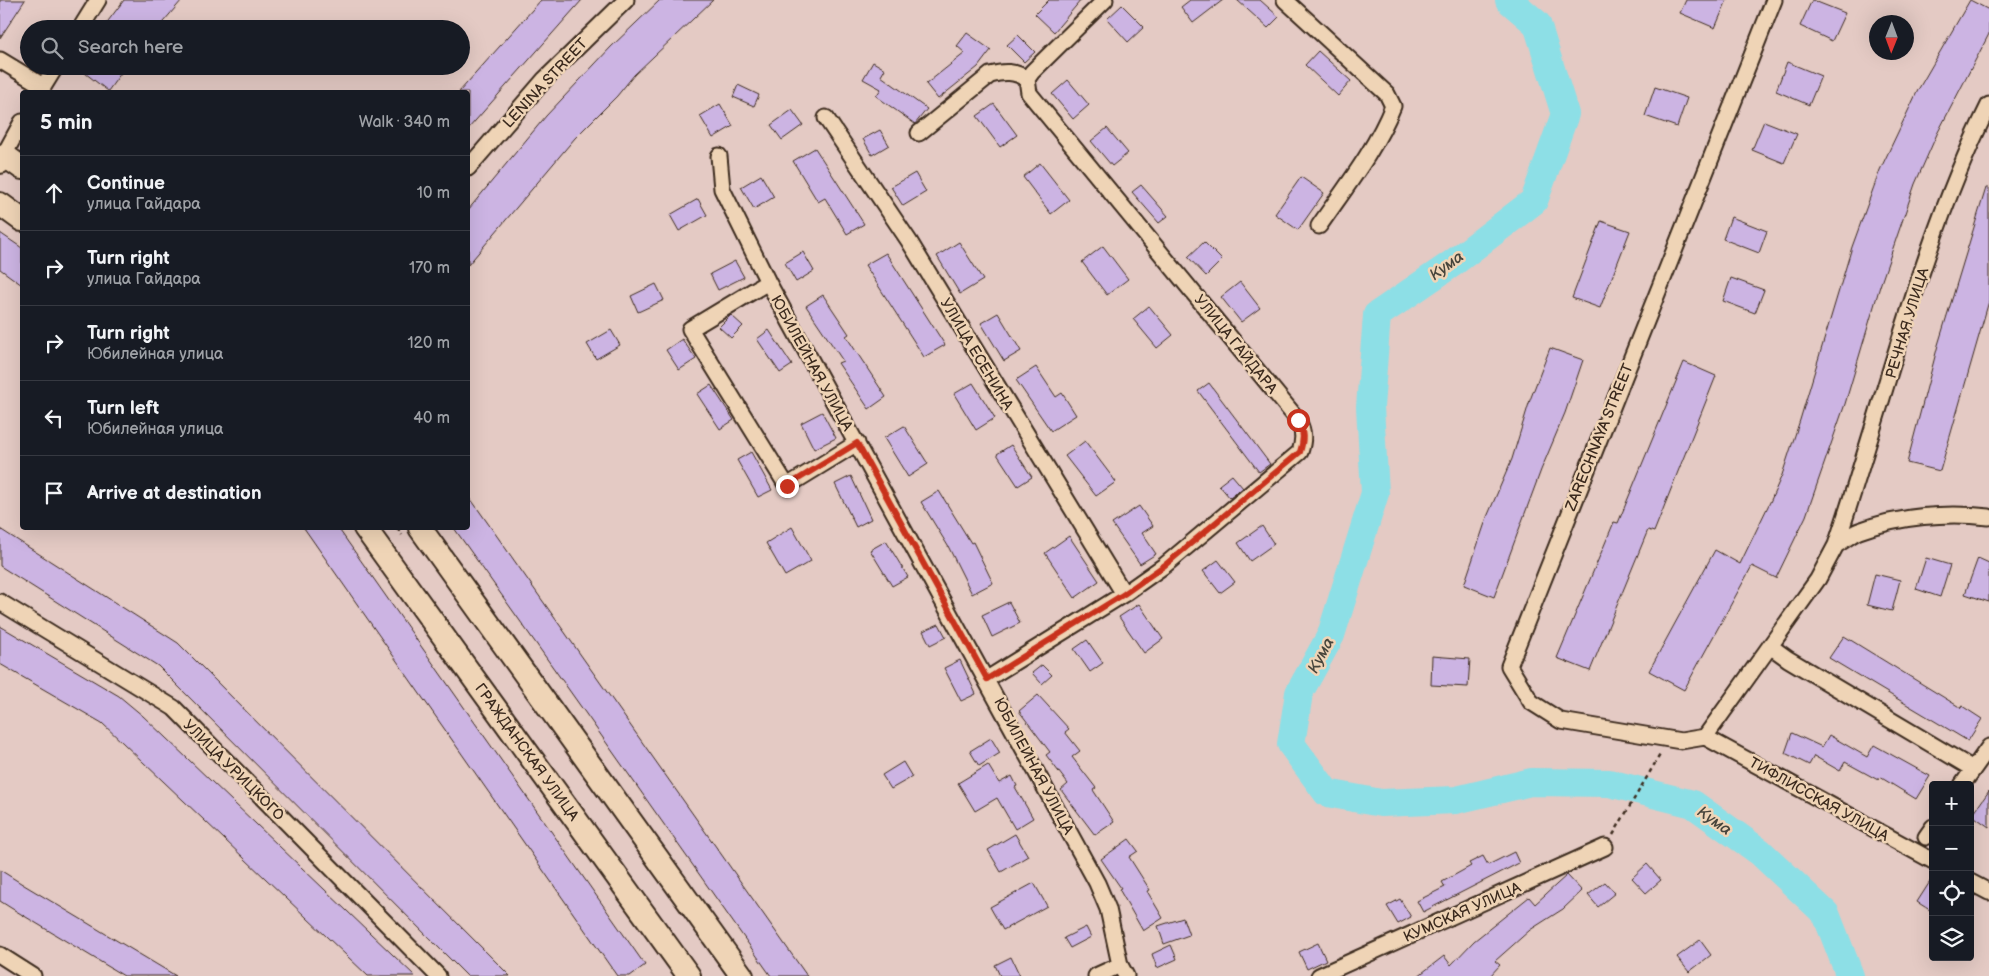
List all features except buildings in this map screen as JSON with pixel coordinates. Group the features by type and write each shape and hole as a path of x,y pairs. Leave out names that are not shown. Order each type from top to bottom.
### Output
{"street":[{"path":"86,20 98,0"},
{"name":"LENINA STREET","path":"470,166 545,80 626,0"},
{"path":"919,133 990,75 1001,72 1017,73 1027,79 1105,0"},
{"path":"1285,0 1387,94 1393,106 1367,154 1319,226"},
{"name":"ZARECHNAYA STREET","path":"1705,737 1681,741 1561,720 1531,702 1508,666 1774,0"},
{"path":"0,60 20,74"},
{"path":"22,75 42,89 51,75"},
{"name":"УЛИЦА ГАЙДАРА","path":"987,679 1124,594 1165,565 1300,452 1303,443 1303,431 1298,420 1030,93 1027,79"},
{"name":"РЕЧНАЯ УЛИЦА","path":"1705,737 1818,579 1836,546 1943,212 1972,140 1989,105"},
{"name":"УЛИЦА ЕСЕНИНА","path":"826,118 913,249 1124,594"},
{"path":"20,126 2,159 20,167"},
{"name":"ЮБИЛЕЙНАЯ УЛИЦА","path":"719,156 722,188 768,282 987,679 1108,909 1123,970 1096,976"},
{"path":"0,204 20,219"},
{"name":"ЮБИЛЕЙНАЯ УЛИЦА","path":"768,282 690,329 787,486 857,443"},
{"name":"РЕЧНАЯ УЛИЦА","path":"1836,546 1857,531 1891,521 1934,516 1971,515 1989,517"},
{"name":"ГРАЖДАНСКАЯ УЛИЦА","path":"366,530 690,976"},
{"path":"421,530 742,976"},
{"name":"УЛИЦА УРИЦКОГО","path":"0,602 174,708 438,976"},
{"path":"1770,646 1788,659 1941,749 1973,770"},
{"name":"ТИФЛИССКАЯ УЛИЦА","path":"1705,737 1929,859"},
{"path":"1965,781 1989,747"},
{"name":"КУМСКАЯ УЛИЦА","path":"1319,976 1605,848"},
{"path":"1974,884 1989,892"},
{"path":"0,955 33,976"}],"path":[{"path":"1605,848 1669,739"}],"waterway":[{"name":"Кума","path":"1509,0 1537,24 1565,114 1534,201 1453,263 1377,315 1370,407 1375,493 1331,635 1299,693 1291,744 1327,793 1381,803 1456,800 1531,782 1609,783 1693,804 1760,852 1826,914 1850,976"}],"route":[{"path":"787,486 857,443 987,679 1124,594 1165,565 1300,452 1303,443 1303,431 1298,420"}]}
